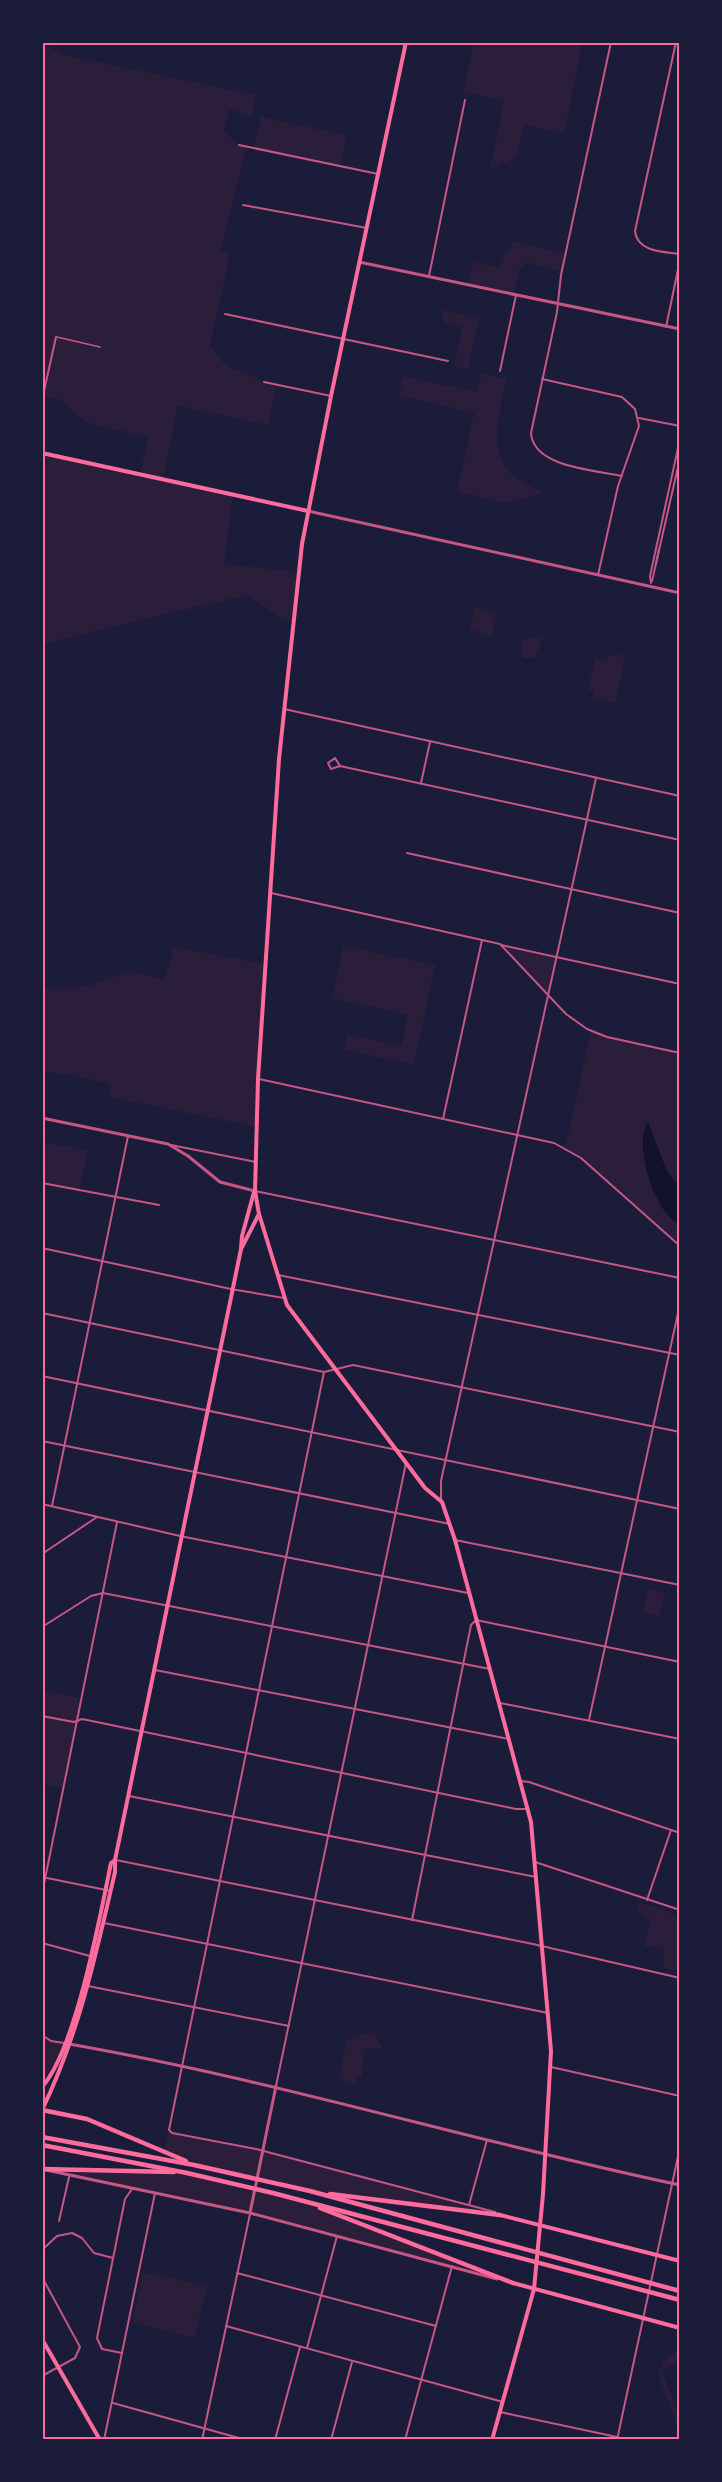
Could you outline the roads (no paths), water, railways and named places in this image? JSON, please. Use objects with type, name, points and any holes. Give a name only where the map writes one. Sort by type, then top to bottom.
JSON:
[{"type":"highway","points":[[42,2110],[87,2119],[194,2165]]},
{"type":"highway","points":[[42,2137],[194,2165],[310,2191],[680,2291]]},
{"type":"highway","points":[[42,2145],[187,2173],[301,2200],[680,2300]]},
{"type":"highway","points":[[42,2169],[187,2173]]},
{"type":"highway","points":[[310,2191],[500,2215]]},
{"type":"highway","points":[[301,2200],[513,2283]]},
{"type":"highway","points":[[466,2212],[469,2205]]},
{"type":"main road","points":[[406,42],[308,511],[284,709],[269,893],[258,1079],[255,1191],[259,1214],[284,1298],[426,1488],[442,1502],[455,1540],[527,1809],[535,1862],[548,2013],[550,2067],[540,2240],[534,2289],[492,2440]]},
{"type":"main road","points":[[42,453],[308,511]]},
{"type":"main road","points":[[42,2110],[70,2044],[88,1986],[111,1891],[117,1864],[115,1860],[165,1606],[242,1236],[255,1191]]},
{"type":"main road","points":[[241,1249],[259,1214]]},
{"type":"main road","points":[[42,2087],[52,2073],[78,2001],[111,1863],[115,1860]]},
{"type":"main road","points":[[500,2215],[680,2261]]},
{"type":"main road","points":[[513,2283],[680,2328]]},
{"type":"main road","points":[[42,2339],[102,2440]]},
{"type":"street","points":[[611,42],[531,430],[533,444],[538,453],[552,460],[622,476]]},
{"type":"street","points":[[676,42],[635,231],[638,242],[644,246],[680,254]]},
{"type":"street","points":[[429,276],[465,100]]},
{"type":"street","points":[[239,145],[378,174]]},
{"type":"street","points":[[243,205],[366,228]]},
{"type":"street","points":[[666,327],[680,260]]},
{"type":"street","points":[[359,262],[680,330]]},
{"type":"street","points":[[500,371],[516,295]]},
{"type":"street","points":[[225,314],[448,361]]},
{"type":"street","points":[[42,400],[56,337]]},
{"type":"street","points":[[542,379],[622,397],[632,405],[638,418],[638,429],[622,476],[598,575]]},
{"type":"street","points":[[264,382],[331,396]]},
{"type":"street","points":[[638,418],[680,426]]},
{"type":"street","points":[[651,585],[650,576],[680,439]]},
{"type":"street","points":[[651,585],[680,458]]},
{"type":"street","points":[[308,511],[680,593]]},
{"type":"street","points":[[284,709],[680,796]]},
{"type":"street","points":[[421,783],[430,741]]},
{"type":"street","points":[[340,766],[335,758],[328,763],[334,770],[340,766],[680,840]]},
{"type":"street","points":[[442,1502],[441,1481],[596,778]]},
{"type":"street","points":[[407,853],[680,913]]},
{"type":"street","points":[[269,893],[680,984]]},
{"type":"street","points":[[443,1119],[482,940]]},
{"type":"street","points":[[500,944],[574,1021],[596,1033],[680,1053]]},
{"type":"street","points":[[258,1079],[554,1143],[575,1154],[680,1246]]},
{"type":"street","points":[[42,1118],[256,1162]]},
{"type":"street","points":[[52,1506],[128,1136]]},
{"type":"street","points":[[168,1144],[188,1156],[220,1182],[680,1278]]},
{"type":"street","points":[[42,1183],[159,1205]]},
{"type":"street","points":[[42,1248],[231,1289],[284,1298]]},
{"type":"street","points":[[278,1275],[680,1355]]},
{"type":"street","points":[[589,1720],[680,1304]]},
{"type":"street","points":[[42,1313],[324,1372],[352,1365],[680,1432]]},
{"type":"street","points":[[324,1372],[182,2067],[171,2132],[263,2151],[500,2215]]},
{"type":"street","points":[[42,1376],[680,1509]]},
{"type":"street","points":[[42,1441],[450,1524]]},
{"type":"street","points":[[202,2440],[406,1462]]},
{"type":"street","points":[[42,1504],[180,1536],[469,1593]]},
{"type":"street","points":[[42,1554],[97,1517]]},
{"type":"street","points":[[42,1894],[117,1522]]},
{"type":"street","points":[[455,1540],[680,1585]]},
{"type":"street","points":[[42,1627],[91,1596],[103,1593],[490,1670]]},
{"type":"street","points":[[412,1920],[469,1629],[476,1620],[680,1662]]},
{"type":"street","points":[[153,1670],[508,1739]]},
{"type":"street","points":[[499,1703],[680,1739]]},
{"type":"street","points":[[42,1716],[74,1722],[82,1719],[438,1793],[527,1809]]},
{"type":"street","points":[[520,1781],[529,1782],[680,1833]]},
{"type":"street","points":[[128,1796],[536,1877]]},
{"type":"street","points":[[647,1900],[671,1830]]},
{"type":"street","points":[[115,1860],[412,1920],[680,1978]]},
{"type":"street","points":[[535,1862],[680,1910]]},
{"type":"street","points":[[44,1877],[111,1891]]},
{"type":"street","points":[[103,1923],[548,2013]]},
{"type":"street","points":[[42,1943],[90,1956]]},
{"type":"street","points":[[88,1986],[289,2026]]},
{"type":"street","points":[[42,2035],[51,2041],[276,2086],[545,2156],[680,2185]]},
{"type":"street","points":[[550,2067],[680,2096]]},
{"type":"street","points":[[469,2205],[486,2140]]},
{"type":"street","points":[[500,2412],[617,2439],[680,2147]]},
{"type":"street","points":[[42,2169],[69,2177],[250,2213],[513,2283]]},
{"type":"street","points":[[60,2221],[69,2177]]},
{"type":"street","points":[[122,2353],[102,2349],[97,2338],[125,2199],[132,2189]]},
{"type":"street","points":[[102,2440],[112,2403],[155,2193]]},
{"type":"street","points":[[42,2250],[57,2236],[72,2233],[82,2238],[94,2253],[113,2258]]},
{"type":"street","points":[[307,2348],[337,2236]]},
{"type":"street","points":[[405,2440],[452,2266]]},
{"type":"street","points":[[237,2273],[436,2325]]},
{"type":"street","points":[[42,2277],[80,2343],[80,2352],[75,2358],[42,2376]]},
{"type":"street","points":[[226,2326],[503,2402]]},
{"type":"street","points":[[275,2440],[300,2346]]},
{"type":"street","points":[[331,2440],[352,2361]]},
{"type":"street","points":[[112,2403],[246,2440]]},
{"type":"lane","points":[[56,337],[100,347]]}]
